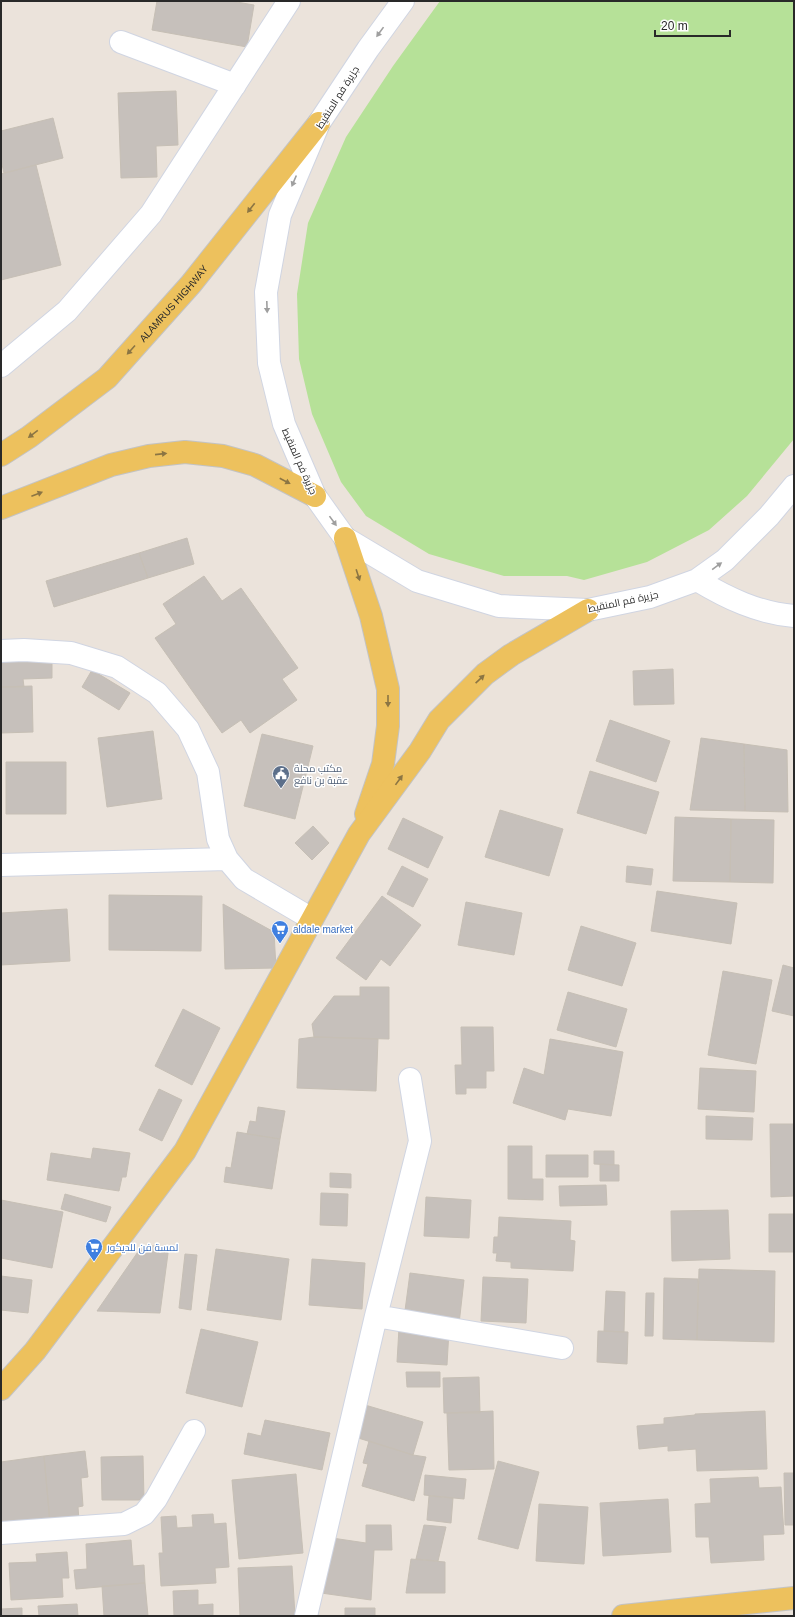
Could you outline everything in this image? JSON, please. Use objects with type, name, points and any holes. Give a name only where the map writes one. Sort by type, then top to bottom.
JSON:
[{"type":"main road","name":"ALAMRUS HIGHWAY","points":[[1,455],[29,437],[107,378],[190,284],[319,123]]},
{"type":"main road","points":[[1,508],[111,465],[149,456],[185,452],[223,456],[255,465],[315,496]]},
{"type":"main road","points":[[346,538],[371,616],[388,689],[388,726],[383,764],[359,834]]},
{"type":"main road","points":[[1,1388],[35,1351],[185,1151],[359,834],[420,751],[439,720],[485,674],[511,655],[588,610]]},
{"type":"main road","points":[[623,1616],[794,1598]]},
{"type":"street","points":[[1,366],[68,311],[151,214],[289,1]]},
{"type":"street","name":"جزيرة فم المنقيط","points":[[403,1],[368,49],[319,123],[280,215],[266,292],[269,362],[284,424],[315,496],[346,538],[417,581],[499,606],[588,610],[650,597],[697,580],[725,560],[769,516],[794,486]]},
{"type":"street","points":[[121,42],[236,85]]},
{"type":"street","points":[[697,580],[738,602],[762,610],[794,616]]},
{"type":"street","points":[[1,651],[24,650],[71,652],[117,667],[157,693],[188,729],[208,772],[218,839],[227,859],[244,879],[312,920]]},
{"type":"street","points":[[1,865],[227,859]]},
{"type":"street","points":[[306,1616],[376,1316],[420,1140],[410,1079]]},
{"type":"street","points":[[376,1316],[562,1348]]},
{"type":"street","points":[[1,1533],[124,1524],[144,1514],[156,1499],[194,1431]]},
{"type":"green space","points":[[440,1],[794,1],[794,439],[747,496],[709,530],[647,562],[584,580],[567,576],[504,576],[429,554],[366,516],[341,482],[312,414],[299,359],[297,294],[308,223],[346,137],[393,66]]},
{"type":"building","points":[[157,1],[231,1],[254,5],[247,47],[152,30]]},
{"type":"building","points":[[176,91],[178,145],[156,146],[157,177],[121,178],[118,93]]},
{"type":"building","points":[[53,118],[63,158],[4,173],[1,160],[1,131]]},
{"type":"building","points":[[36,165],[61,265],[1,280],[1,174]]},
{"type":"building","points":[[187,538],[194,564],[148,578],[139,553]]},
{"type":"building","points":[[139,553],[148,578],[54,607],[46,581]]},
{"type":"building","points":[[204,576],[222,601],[241,588],[298,668],[282,679],[297,700],[250,733],[241,720],[222,733],[155,638],[176,624],[163,604]]},
{"type":"building","points":[[1,660],[52,660],[52,678],[23,679],[24,687],[1,687]]},
{"type":"building","points":[[673,669],[674,704],[634,705],[633,671]]},
{"type":"building","points":[[92,670],[130,693],[119,710],[82,687]]},
{"type":"building","points":[[32,686],[33,732],[1,733],[1,687]]},
{"type":"building","points":[[610,720],[670,741],[656,782],[596,761]]},
{"type":"building","points":[[153,731],[162,799],[107,807],[98,738]]},
{"type":"building","points":[[262,734],[313,746],[295,819],[244,806]]},
{"type":"building","points":[[701,738],[744,744],[745,811],[690,810]]},
{"type":"building","points":[[744,744],[787,750],[788,812],[745,811]]},
{"type":"building","points":[[6,762],[66,762],[66,814],[6,814]]},
{"type":"building","points":[[590,771],[659,792],[646,834],[577,813]]},
{"type":"building","points":[[500,810],[563,829],[549,876],[485,857]]},
{"type":"building","points":[[675,817],[731,819],[730,882],[673,881]]},
{"type":"building","points":[[403,818],[443,837],[428,868],[388,849]]},
{"type":"building","points":[[731,819],[774,820],[773,883],[730,882]]},
{"type":"building","points":[[313,826],[329,843],[312,860],[295,843]]},
{"type":"building","points":[[402,866],[428,879],[413,907],[387,894]]},
{"type":"building","points":[[627,866],[653,869],[651,885],[626,882]]},
{"type":"building","points":[[657,891],[737,903],[731,944],[651,931]]},
{"type":"building","points":[[109,895],[202,896],[201,951],[109,950]]},
{"type":"building","points":[[382,896],[421,925],[390,966],[381,959],[366,980],[336,958]]},
{"type":"building","points":[[466,902],[522,913],[514,955],[458,945]]},
{"type":"building","points":[[223,904],[274,932],[276,968],[225,969]]},
{"type":"building","points":[[67,909],[70,961],[1,965],[1,913]]},
{"type":"building","points":[[581,926],[636,943],[622,986],[568,970]]},
{"type":"building","points":[[783,965],[794,968],[794,1016],[772,1011]]},
{"type":"building","points":[[723,971],[772,980],[756,1064],[708,1055]]},
{"type":"building","points":[[360,987],[389,987],[389,1039],[314,1037],[312,1024],[334,996],[360,996]]},
{"type":"building","points":[[568,992],[627,1009],[616,1047],[557,1030]]},
{"type":"building","points":[[183,1009],[220,1028],[192,1085],[155,1066]]},
{"type":"building","points":[[461,1027],[493,1027],[494,1071],[486,1071],[486,1088],[466,1088],[466,1094],[456,1094],[455,1065],[462,1065]]},
{"type":"building","points":[[314,1037],[378,1039],[376,1091],[297,1088],[299,1039]]},
{"type":"building","points":[[550,1039],[623,1052],[611,1116],[568,1109],[565,1120],[513,1103],[524,1068],[544,1075]]},
{"type":"building","points":[[700,1068],[756,1071],[754,1112],[698,1109]]},
{"type":"building","points":[[159,1089],[182,1100],[162,1141],[139,1130]]},
{"type":"building","points":[[258,1107],[285,1111],[280,1139],[247,1134],[250,1121],[256,1122]]},
{"type":"building","points":[[706,1116],[753,1118],[752,1140],[706,1139]]},
{"type":"building","points":[[770,1124],[794,1124],[794,1196],[771,1197]]},
{"type":"building","points":[[237,1132],[280,1139],[272,1189],[224,1182],[226,1167],[231,1168]]},
{"type":"building","points":[[508,1146],[532,1146],[532,1179],[543,1179],[543,1200],[508,1199]]},
{"type":"building","points":[[93,1148],[130,1153],[126,1177],[122,1177],[119,1191],[47,1180],[51,1153],[91,1159]]},
{"type":"building","points":[[594,1151],[614,1151],[614,1165],[594,1164]]},
{"type":"building","points":[[546,1155],[588,1155],[588,1177],[546,1177]]},
{"type":"building","points":[[600,1164],[619,1165],[619,1181],[600,1181]]},
{"type":"building","points":[[330,1173],[351,1174],[351,1188],[330,1187]]},
{"type":"building","points":[[606,1185],[607,1205],[560,1206],[559,1186]]},
{"type":"building","points":[[321,1193],[348,1194],[347,1226],[320,1225]]},
{"type":"building","points":[[65,1194],[111,1207],[106,1222],[61,1209]]},
{"type":"building","points":[[426,1197],[471,1200],[469,1238],[424,1236]]},
{"type":"building","points":[[1,1200],[63,1212],[52,1268],[1,1258]]},
{"type":"building","points":[[728,1210],[730,1259],[672,1261],[671,1211]]},
{"type":"building","points":[[769,1214],[794,1214],[794,1252],[769,1252]]},
{"type":"building","points":[[499,1217],[571,1221],[570,1240],[575,1241],[573,1271],[511,1268],[511,1262],[496,1261],[497,1253],[493,1253],[494,1237],[498,1237]]},
{"type":"building","points":[[142,1246],[169,1246],[160,1313],[97,1311]]},
{"type":"building","points":[[216,1249],[289,1259],[281,1320],[207,1310]]},
{"type":"building","points":[[185,1254],[197,1255],[191,1310],[179,1308]]},
{"type":"building","points":[[312,1259],[365,1263],[362,1309],[309,1305]]},
{"type":"building","points":[[699,1269],[775,1271],[774,1342],[697,1340]]},
{"type":"building","points":[[410,1273],[464,1280],[459,1324],[404,1318]]},
{"type":"building","points":[[1,1276],[32,1280],[28,1313],[1,1310]]},
{"type":"building","points":[[483,1277],[528,1279],[526,1323],[481,1321]]},
{"type":"building","points":[[664,1278],[698,1279],[697,1340],[663,1339]]},
{"type":"building","points":[[606,1291],[625,1292],[624,1332],[604,1331]]},
{"type":"building","points":[[646,1293],[654,1293],[653,1336],[645,1336]]},
{"type":"building","points":[[399,1328],[449,1330],[447,1365],[397,1362]]},
{"type":"building","points":[[201,1329],[258,1342],[242,1407],[186,1393]]},
{"type":"building","points":[[598,1331],[628,1332],[627,1364],[597,1362]]},
{"type":"building","points":[[406,1372],[440,1372],[440,1387],[407,1387]]},
{"type":"building","points":[[479,1377],[480,1413],[444,1413],[443,1378]]},
{"type":"building","points":[[365,1405],[423,1422],[413,1455],[355,1437]]},
{"type":"building","points":[[493,1411],[494,1469],[449,1470],[447,1413]]},
{"type":"building","points":[[765,1411],[767,1469],[697,1471],[696,1449],[668,1451],[668,1446],[639,1449],[637,1426],[664,1424],[664,1418],[695,1414]]},
{"type":"building","points":[[265,1420],[330,1433],[322,1470],[244,1454],[248,1433],[261,1436]]},
{"type":"building","points":[[369,1441],[413,1455],[426,1457],[414,1501],[362,1486],[368,1464],[363,1463]]},
{"type":"building","points":[[85,1451],[88,1477],[81,1478],[83,1506],[78,1507],[79,1520],[50,1523],[44,1456]]},
{"type":"building","points":[[44,1456],[50,1523],[1,1527],[1,1462]]},
{"type":"building","points":[[143,1456],[144,1500],[102,1500],[101,1457]]},
{"type":"building","points":[[498,1461],[539,1472],[518,1549],[478,1539]]},
{"type":"building","points":[[784,1473],[794,1473],[794,1525],[785,1525]]},
{"type":"building","points":[[296,1474],[303,1553],[239,1559],[232,1480]]},
{"type":"building","points":[[425,1475],[466,1479],[464,1499],[424,1495]]},
{"type":"building","points":[[758,1477],[759,1488],[781,1487],[784,1534],[763,1535],[764,1560],[711,1563],[709,1537],[696,1537],[695,1504],[711,1503],[710,1479]]},
{"type":"building","points":[[429,1496],[453,1498],[451,1523],[427,1520]]},
{"type":"building","points":[[668,1499],[671,1552],[603,1556],[600,1503]]},
{"type":"building","points":[[539,1504],[588,1507],[584,1564],[536,1561]]},
{"type":"building","points":[[213,1514],[214,1524],[226,1523],[229,1567],[215,1568],[216,1583],[161,1586],[159,1553],[163,1553],[161,1517],[176,1516],[177,1528],[193,1527],[192,1515]]},
{"type":"building","points":[[366,1525],[391,1525],[392,1550],[374,1550],[371,1600],[321,1593],[332,1538],[366,1543]]},
{"type":"building","points":[[424,1525],[446,1527],[438,1561],[416,1559]]},
{"type":"building","points":[[131,1540],[133,1566],[144,1565],[145,1583],[76,1589],[74,1570],[87,1569],[86,1544]]},
{"type":"building","points":[[67,1552],[69,1578],[62,1578],[63,1597],[11,1600],[9,1563],[37,1562],[36,1554]]},
{"type":"building","points":[[411,1559],[445,1562],[445,1593],[406,1593]]},
{"type":"building","points":[[292,1566],[295,1616],[240,1616],[238,1568]]},
{"type":"building","points":[[145,1583],[148,1616],[104,1616],[102,1586]]},
{"type":"building","points":[[198,1590],[198,1605],[213,1604],[213,1615],[174,1616],[173,1591]]},
{"type":"building","points":[[77,1604],[78,1616],[39,1616],[38,1606]]},
{"type":"building","points":[[22,1608],[22,1616],[1,1616],[1,1609]]},
{"type":"building","points":[[345,1608],[375,1608],[375,1616],[345,1616]]},
{"type":"place","name":"مكتب محلة عقبة بن نافع","points":[[281,789]]},
{"type":"place","name":"aldale market","points":[[280,944]]},
{"type":"place","name":"لمسة فن للديكور","points":[[94,1262]]}]
